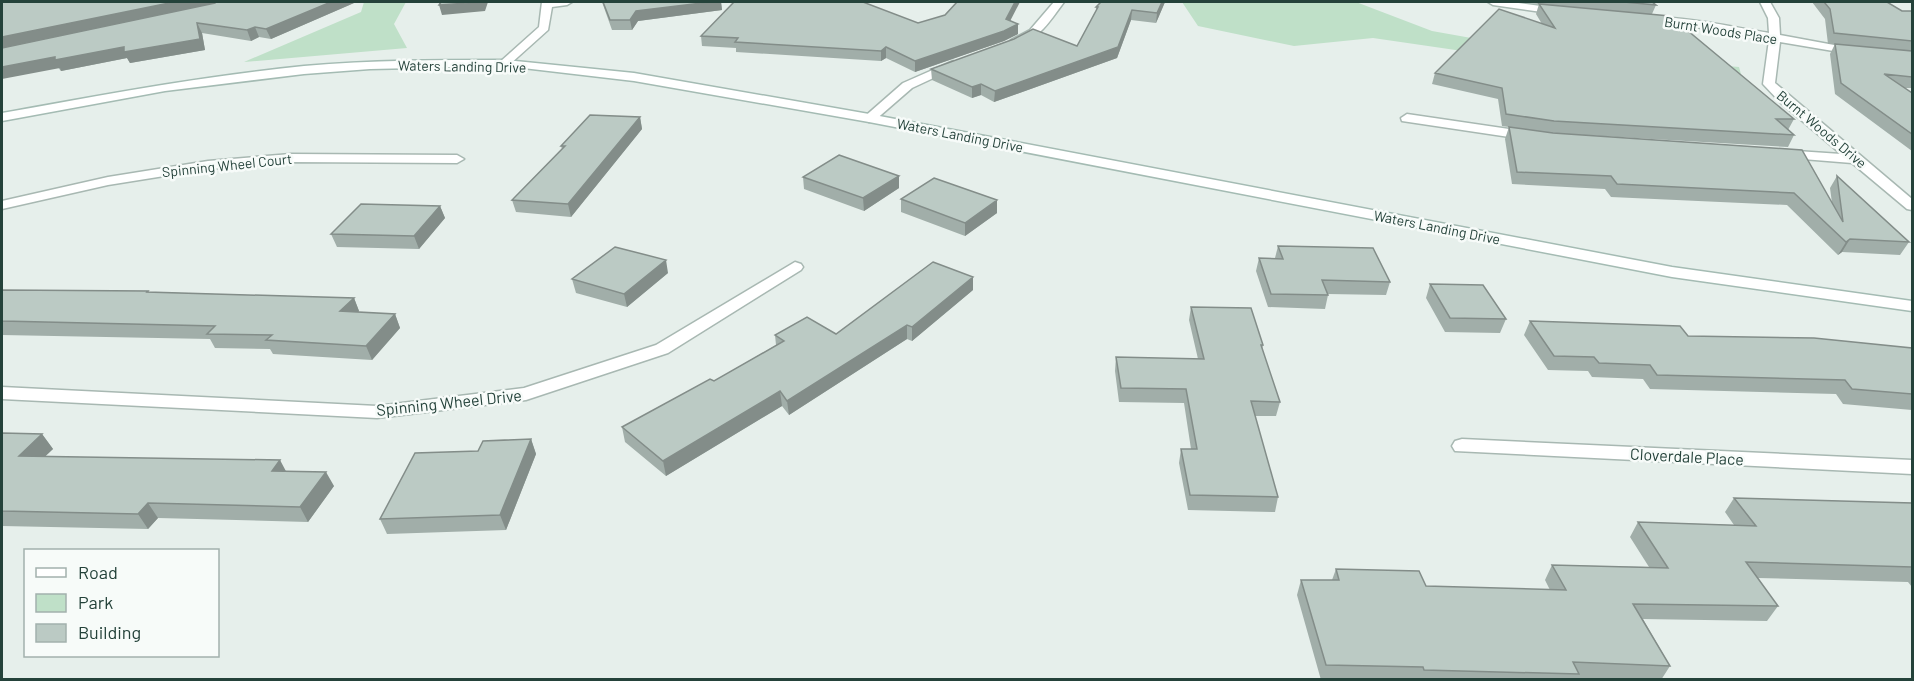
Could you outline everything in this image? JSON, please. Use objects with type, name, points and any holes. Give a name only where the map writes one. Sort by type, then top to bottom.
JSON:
[{"type":"street","points":[[505,63],[544,28],[548,3],[567,2]]},
{"type":"street","points":[[999,49],[1034,32],[1059,2]]},
{"type":"street","points":[[1493,2],[1574,13]]},
{"type":"street","name":"Burnt Woods Drive","points":[[1765,2],[1770,7],[1775,38],[1769,84],[1912,206]]},
{"type":"street","name":"Burnt Woods Place","points":[[1643,19],[1690,23],[1870,54]]},
{"type":"street","points":[[869,118],[899,89],[917,78],[968,60]]},
{"type":"street","name":"Waters Landing Drive","points":[[2,117],[165,87],[304,70],[370,65],[505,63],[634,77],[869,118],[1672,272],[1912,306]]},
{"type":"street","points":[[1407,118],[1549,139]]},
{"type":"street","points":[[1763,153],[1858,159]]},
{"type":"street","name":"Spinning Wheel Court","points":[[2,205],[108,181],[208,165],[291,158],[457,159]]},
{"type":"street","name":"Spinning Wheel Drive","points":[[2,393],[377,412],[526,394],[662,349],[795,267]]},
{"type":"street","name":"Cloverdale Place","points":[[1462,446],[1912,467]]},
{"type":"green space","points":[[364,2],[406,2],[394,24],[407,48],[244,62],[361,12]]},
{"type":"green space","points":[[1182,2],[1356,2],[1432,31],[1527,48],[1739,67],[1746,92],[1373,38],[1294,46],[1198,26]]},
{"type":"building","points":[[2,2],[174,2],[2,37]]},
{"type":"building","points":[[216,2],[331,2],[266,29],[255,27],[247,30],[197,23],[200,39],[124,52],[124,47],[2,67],[2,48]]},
{"type":"building","points":[[441,2],[482,2],[439,5]]},
{"type":"building","points":[[603,2],[710,2],[636,11],[630,20],[610,20]]},
{"type":"building","points":[[734,2],[863,2],[918,23],[945,15],[957,2],[1015,2],[1006,19],[1018,24],[1004,31],[915,61],[886,47],[881,51],[735,42],[738,38],[701,36]]},
{"type":"building","points":[[1101,2],[1162,2],[1157,13],[1132,10],[1118,47],[995,91],[981,84],[972,87],[931,69],[1014,39],[1033,29],[1077,46],[1098,7],[1096,7]]},
{"type":"building","points":[[1624,2],[1652,2],[1656,5]]},
{"type":"building","points":[[1824,2],[1887,2],[1902,11],[1912,11],[1912,41],[1834,33],[1830,9]]},
{"type":"building","points":[[1539,4],[1670,16],[1794,119],[1776,119],[1794,135],[1554,121],[1506,114],[1502,88],[1435,73],[1499,9],[1555,28]]},
{"type":"building","points":[[1835,44],[1912,51],[1912,77],[1884,74],[1912,93],[1912,134],[1841,83]]},
{"type":"building","points":[[590,115],[640,117],[568,204],[512,200],[565,146],[561,146]]},
{"type":"building","points":[[1509,127],[1553,133],[1802,150],[1843,222],[1837,176],[1909,242],[1850,239],[1846,242],[1794,193],[1617,184],[1611,176],[1517,172]]},
{"type":"building","points":[[839,155],[899,176],[863,198],[803,177]]},
{"type":"building","points":[[934,178],[997,200],[965,223],[901,199]]},
{"type":"building","points":[[361,204],[440,206],[414,236],[331,234]]},
{"type":"building","points":[[1278,246],[1373,248],[1390,282],[1322,280],[1328,295],[1271,294],[1259,258],[1283,259]]},
{"type":"building","points":[[615,247],[666,260],[624,294],[572,279]]},
{"type":"building","points":[[933,262],[973,277],[912,327],[907,325],[787,401],[780,391],[663,461],[622,427],[710,379],[714,381],[784,341],[775,335],[807,317],[836,334]]},
{"type":"building","points":[[1430,284],[1483,285],[1506,319],[1450,318]]},
{"type":"building","points":[[2,290],[148,291],[354,298],[340,311],[395,314],[366,346],[266,340],[272,335],[207,334],[215,326],[2,321]]},
{"type":"building","points":[[1191,307],[1251,308],[1280,402],[1251,401],[1278,497],[1190,495],[1181,449],[1197,449],[1186,389],[1121,388],[1116,357],[1204,359]]},
{"type":"building","points":[[1530,321],[1680,326],[1688,336],[1814,338],[1912,348],[1912,394],[1852,389],[1845,380],[1657,375],[1650,365],[1599,363],[1594,357],[1554,356]]},
{"type":"building","points":[[2,433],[42,434],[19,456],[280,460],[272,471],[326,472],[300,507],[148,503],[138,514],[2,511]]},
{"type":"building","points":[[531,439],[500,515],[380,519],[415,453],[478,451],[483,441]]},
{"type":"building","points":[[1734,498],[1912,503],[1912,567],[1746,562],[1778,606],[1633,604],[1670,666],[1573,662],[1579,674],[1326,665],[1301,580],[1339,580],[1336,569],[1419,571],[1426,586],[1566,590],[1552,565],[1668,568],[1638,522],[1756,526]]}]
